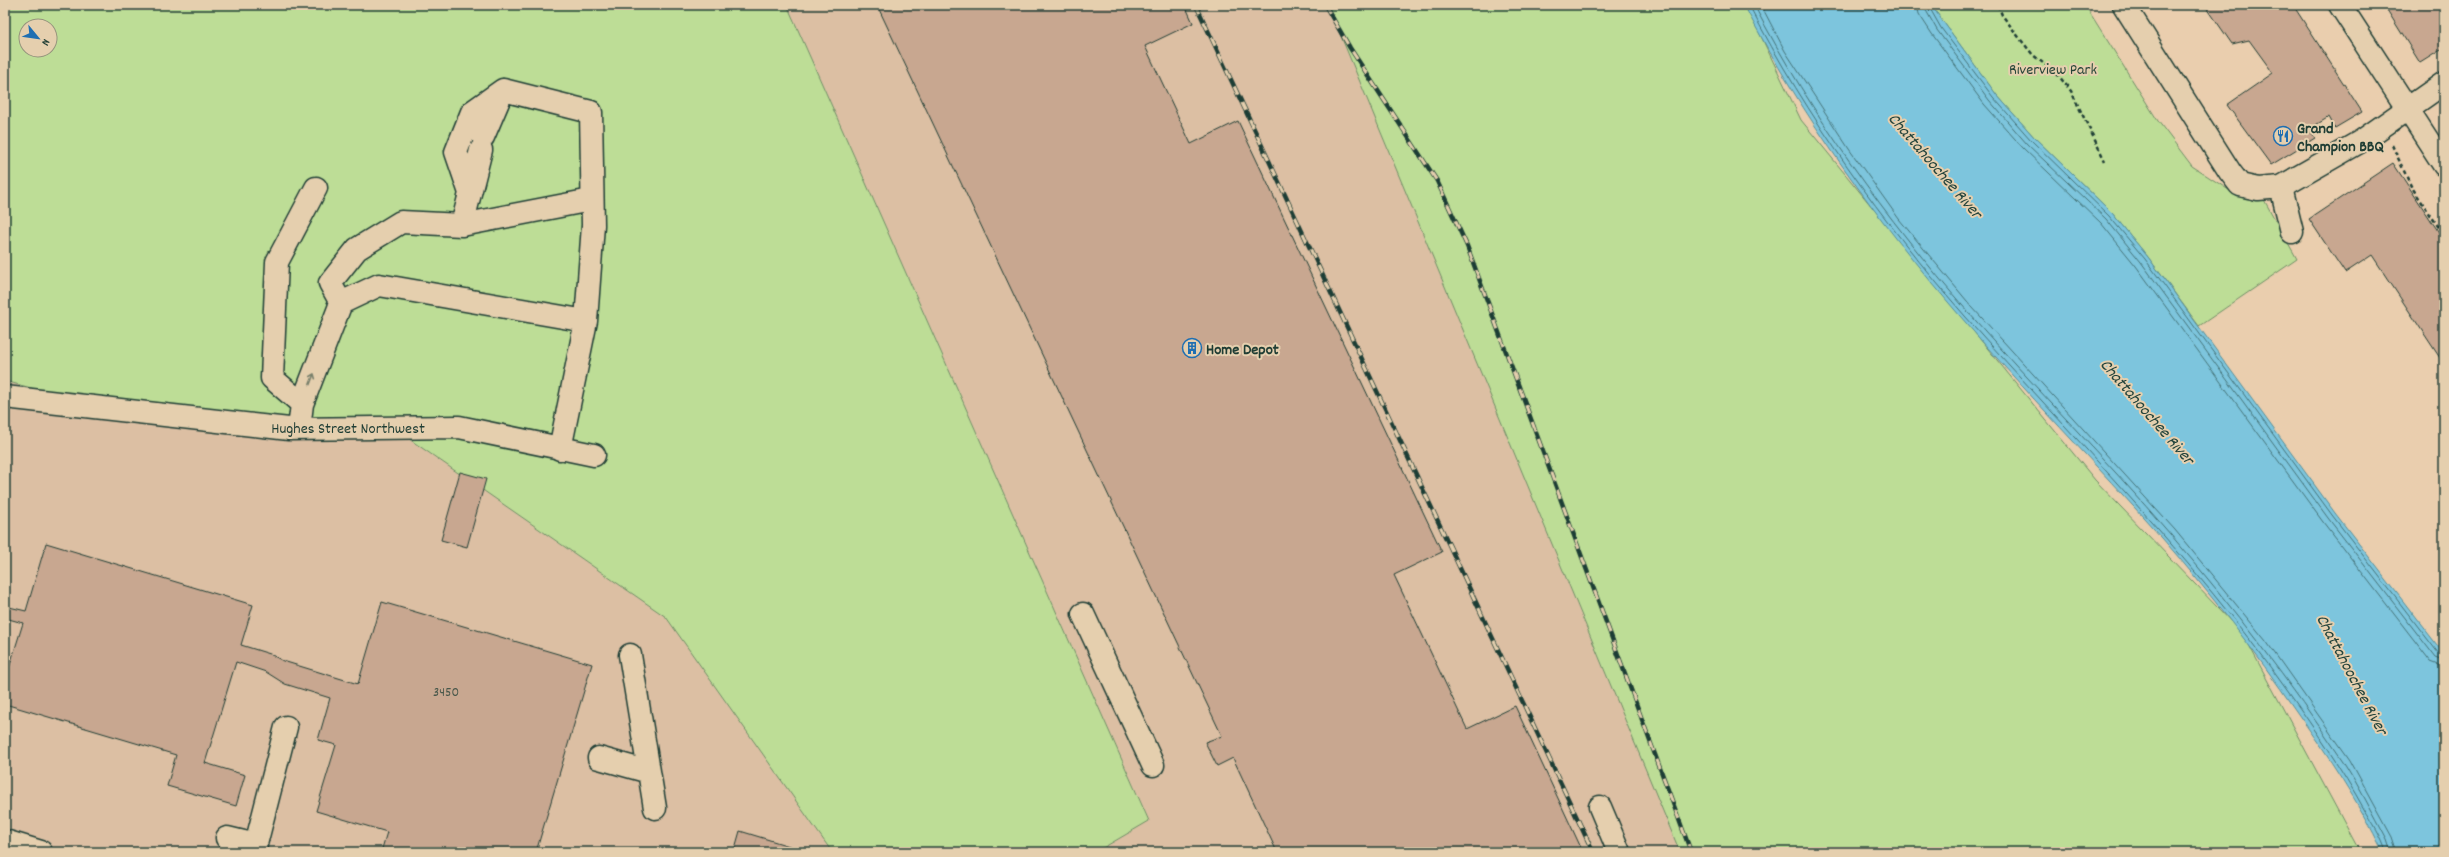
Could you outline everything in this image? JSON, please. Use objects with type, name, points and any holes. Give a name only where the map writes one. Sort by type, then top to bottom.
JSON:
[{"type":"street","points":[[2124,5],[2230,172],[2240,185],[2258,189],[2281,187],[2380,128],[2406,108],[2444,83]]},
{"type":"street","points":[[2340,5],[2444,165]]},
{"type":"street","points":[[462,225],[482,144],[502,90]]},
{"type":"street","points":[[470,193],[456,152],[472,112],[502,90]]},
{"type":"street","points":[[502,90],[591,112],[591,200],[593,225],[586,321],[560,449]]},
{"type":"street","points":[[2281,187],[2292,232]]},
{"type":"street","points":[[302,404],[272,378],[278,262],[316,188]]},
{"type":"street","points":[[341,303],[330,283],[357,249],[401,222],[462,225],[591,200]]},
{"type":"street","points":[[298,429],[302,404],[341,303],[379,285],[586,321]]},
{"type":"street","name":"Hughes Street Northwest","points":[[5,397],[298,429],[459,427],[594,455]]},
{"type":"street","points":[[1083,614],[1153,765]]},
{"type":"street","points":[[630,655],[655,808]]},
{"type":"street","points":[[227,838],[255,849],[286,727]]},
{"type":"street","points":[[599,758],[649,772]]},
{"type":"street","points":[[1600,807],[1619,852]]},
{"type":"street","points":[[5,841],[41,852]]},
{"type":"path","points":[[1998,5],[2021,40],[2033,54],[2058,75],[2071,91],[2105,161]]},
{"type":"path","points":[[2380,128],[2394,148],[2411,186],[2444,235]]},
{"type":"shaded area","points":[[787,5],[1328,5],[1680,852],[1096,852],[1149,820]]},
{"type":"shaded area","points":[[5,381],[72,399],[399,432],[666,617],[832,852],[5,852]]},
{"type":"green space","points":[[5,5],[787,5],[1149,821],[1096,852],[832,852],[666,617],[399,432],[72,399],[5,381]]},
{"type":"green space","points":[[1328,5],[1746,5],[1801,120],[2095,480],[2243,634],[2360,852],[1680,852]]},
{"type":"green space","name":"Riverview Park","points":[[1931,5],[2085,5],[2158,121],[2192,166],[2235,194],[2258,189],[2297,259],[2199,326],[2148,257],[2112,213],[2034,137],[1996,94]]},
{"type":"water","name":"Chattahoochee River","points":[[1744,5],[1931,5],[1996,94],[2034,137],[2112,213],[2148,257],[2335,513],[2444,654],[2444,852],[2383,852],[2353,797],[2320,745],[2265,666],[2215,601],[2162,538],[1960,316],[1929,280],[1871,205],[1816,128],[1767,47]]},
{"type":"building","name":"Home Depot","points":[[877,5],[1185,5],[1193,23],[1145,46],[1191,144],[1238,121],[1442,552],[1394,575],[1467,729],[1515,706],[1583,852],[1277,852],[1233,758],[1217,766],[1205,742],[1222,736]]},
{"type":"building","points":[[2205,5],[2293,5],[2362,112],[2335,128],[2329,117],[2309,129],[2315,138],[2271,165],[2227,105],[2273,73],[2249,40],[2232,44]]},
{"type":"building","points":[[2384,5],[2444,5],[2444,48],[2420,63]]},
{"type":"building","points":[[2393,163],[2444,240],[2444,364],[2372,255],[2345,273],[2309,219]]},
{"type":"building","points":[[460,472],[486,479],[467,547],[441,540]]},
{"type":"building","points":[[46,543],[253,605],[241,645],[270,654],[283,661],[358,684],[382,602],[592,664],[536,852],[381,852],[387,832],[316,811],[336,745],[318,740],[330,698],[285,684],[266,672],[236,662],[205,763],[245,775],[236,806],[167,786],[176,755],[5,704],[5,681],[23,623],[5,618],[5,606],[26,611]]},
{"type":"building","points":[[740,831],[809,852],[734,852]]},
{"type":"railway","points":[[1196,5],[1593,852]]},
{"type":"railway","points":[[1325,5],[1350,48],[1437,181],[1467,246],[1691,852]]},
{"type":"place","name":"Grand Champion BBQ","points":[[2283,136]]},
{"type":"place","name":"Home Depot","points":[[1192,348]]}]
